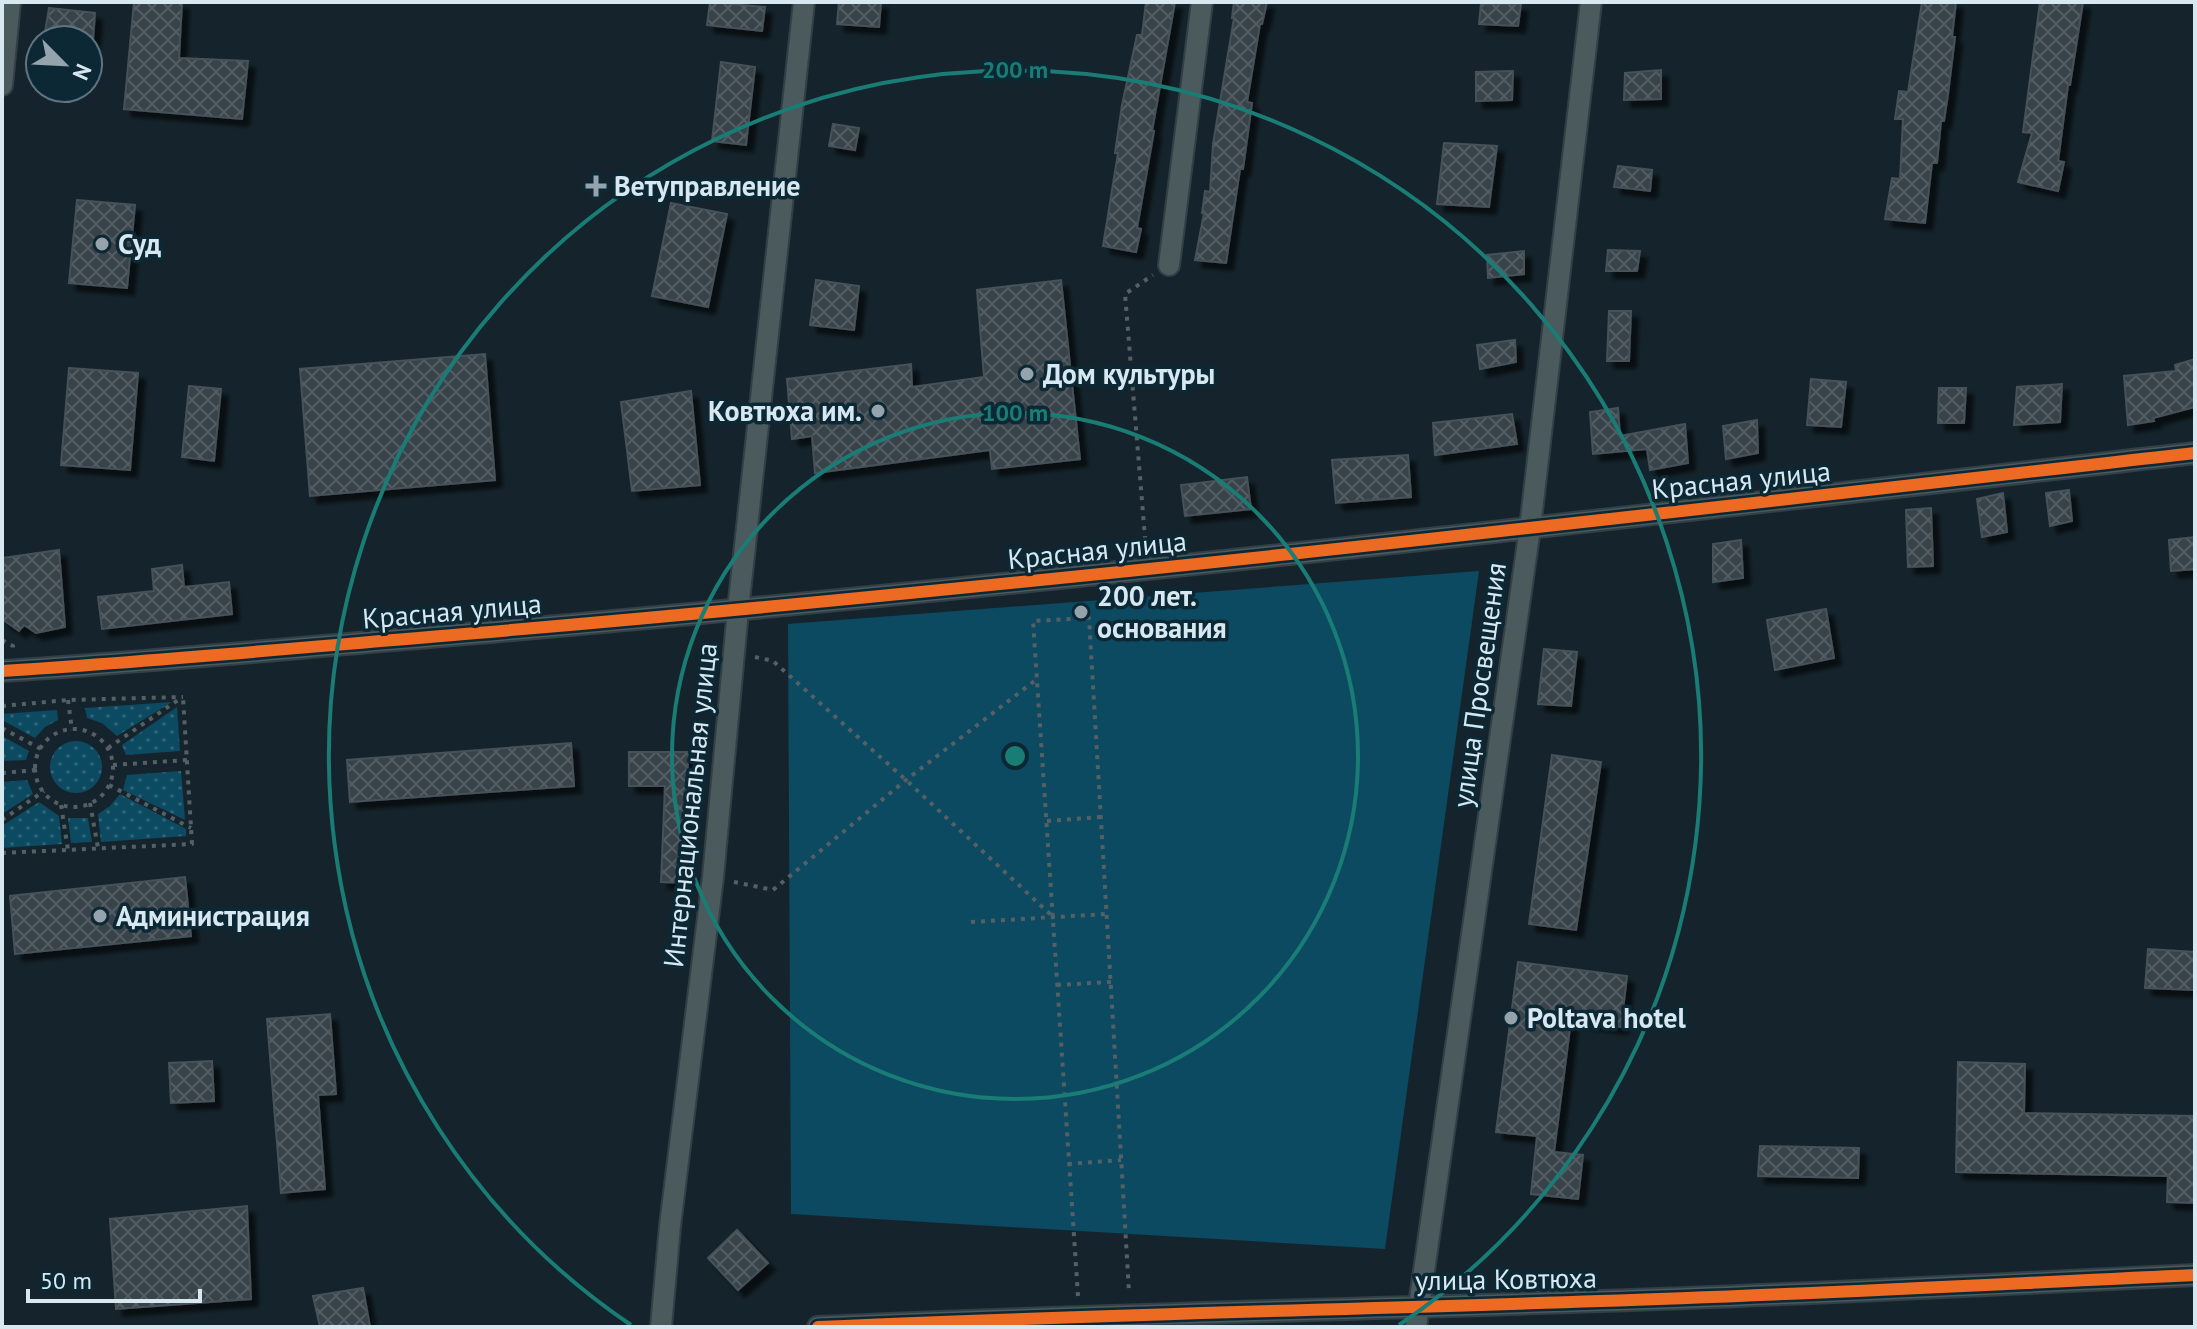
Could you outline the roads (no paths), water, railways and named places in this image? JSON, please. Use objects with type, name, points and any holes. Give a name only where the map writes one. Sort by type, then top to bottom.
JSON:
[{"type":"street","points":[[2,85],[10,2]]},
{"type":"street","name":"Интернациональная улица","points":[[661,1327],[670,1226],[713,877],[738,610],[804,2]]},
{"type":"street","points":[[1169,265],[1202,2]]},
{"type":"street","name":"улица Просвещения","points":[[1416,1327],[1530,528],[1591,2]]},
{"type":"street","name":"Красная улица","points":[[2,671],[201,658],[1148,570],[2195,453]]},
{"type":"street","name":"улица Ковтюха","points":[[818,1327],[978,1319],[1079,1319],[1417,1305],[1605,1301],[2195,1275]]},
{"type":"place","name":"Ветуправление","points":[[596,186]]},
{"type":"place","name":"Суд","points":[[102,244]]},
{"type":"place","name":"Дом культуры","points":[[1027,374]]},
{"type":"place","name":"Ковтюха им.","points":[[878,411]]},
{"type":"place","name":"200 лет. основания","points":[[1081,612]]},
{"type":"place","name":"Администрация","points":[[100,916]]},
{"type":"place","name":"Poltava hotel","points":[[1511,1018]]}]
